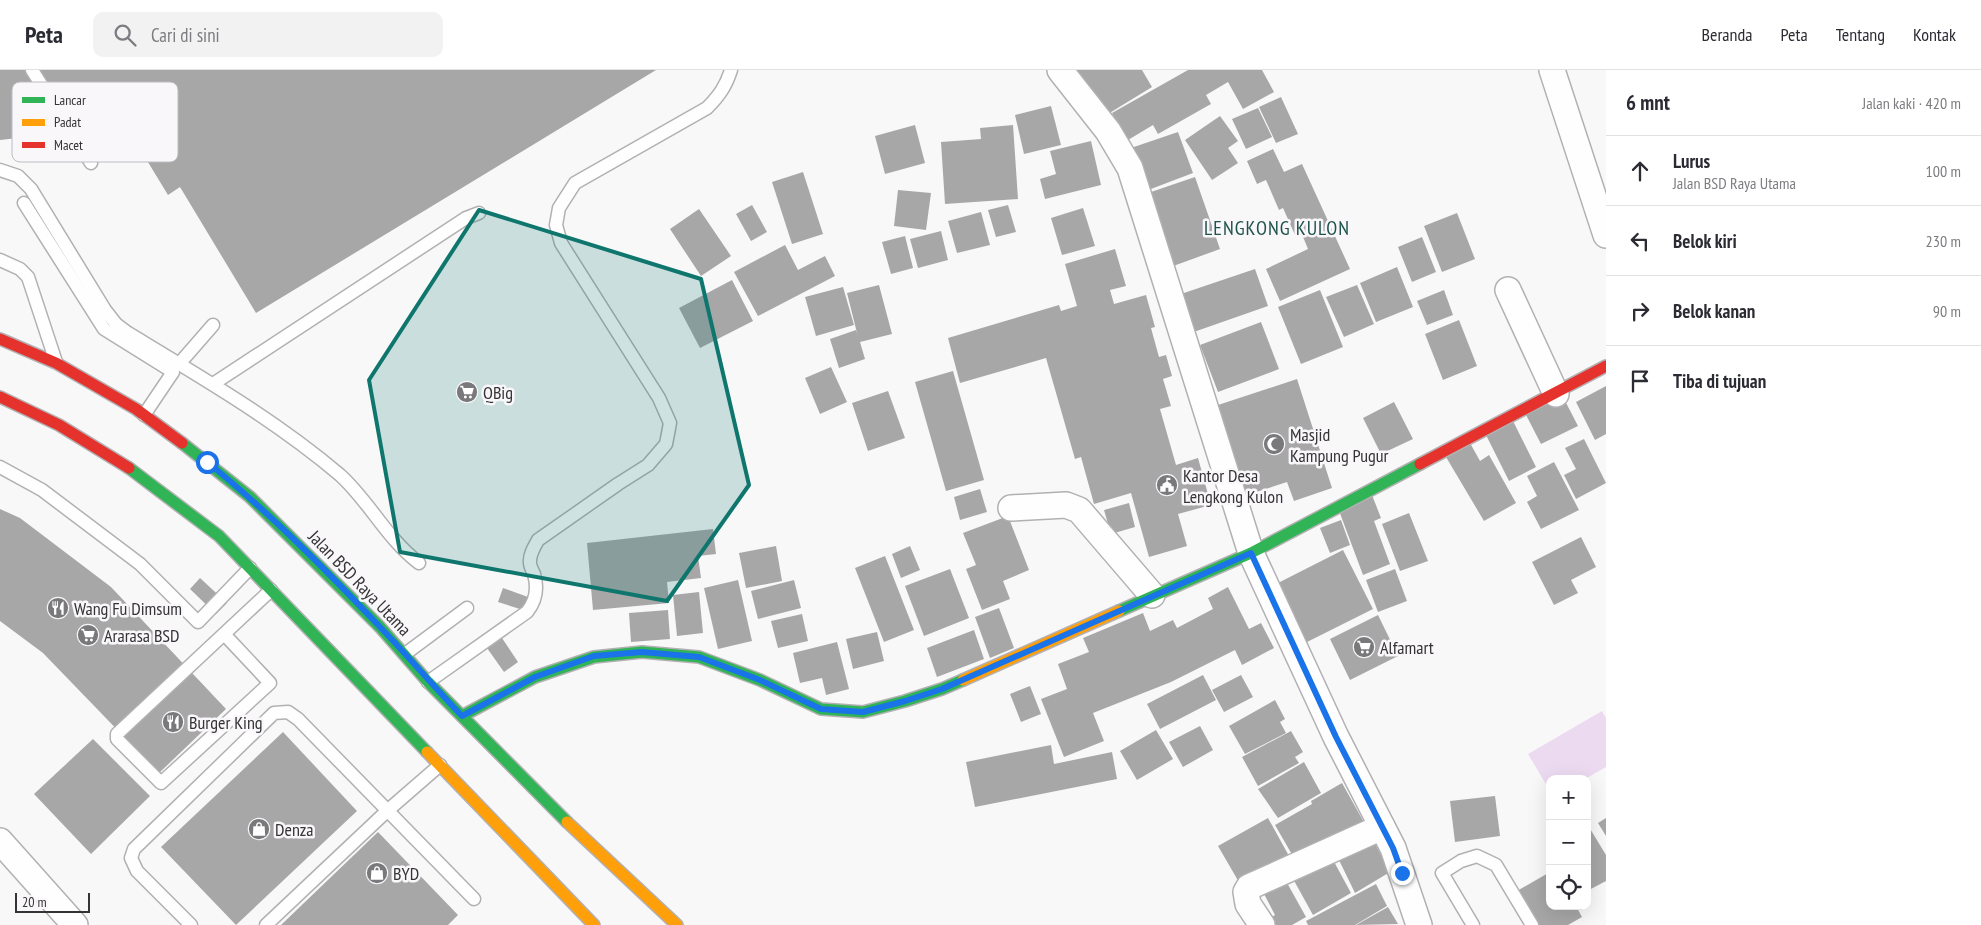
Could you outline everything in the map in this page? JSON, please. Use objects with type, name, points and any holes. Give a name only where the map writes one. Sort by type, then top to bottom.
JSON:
[{"type":"main road","name":"Jalan BSD Raya Utama","points":[[0,339],[56,363],[144,415],[250,497],[380,627],[428,682],[558,813],[677,925]]},
{"type":"main road","points":[[462,716],[535,677],[594,656],[642,652],[699,657],[760,680],[821,709],[863,712],[905,701],[942,689],[1251,553],[1606,366]]},
{"type":"main road","points":[[0,397],[30,410],[109,453],[185,508],[218,536],[594,925]]},
{"type":"street","points":[[1060,70],[1108,131],[1130,168],[1251,553],[1336,737],[1393,848],[1419,925]]},
{"type":"street","points":[[1552,70],[1606,235]]},
{"type":"street","points":[[1508,290],[1556,394]]},
{"type":"street","points":[[1012,508],[1066,505],[1079,510],[1152,595]]},
{"type":"street","points":[[1262,925],[1248,904],[1246,892],[1249,887],[1382,827]]},
{"type":"street","points":[[0,841],[76,925]]},
{"type":"lane","points":[[32,70],[40,82]]},
{"type":"lane","points":[[428,682],[527,612],[534,603],[536,589],[534,575],[529,564],[538,540],[648,465],[666,444],[670,422],[659,398],[561,243],[556,225],[559,208],[576,183],[707,108],[726,84],[731,70]]},
{"type":"lane","points":[[0,170],[18,176],[31,189],[105,310],[116,324],[272,422],[341,476],[406,553],[419,563]]},
{"type":"lane","points":[[24,202],[104,329],[174,372],[144,415]]},
{"type":"lane","points":[[213,384],[466,218],[479,213]]},
{"type":"lane","points":[[0,260],[20,269],[28,277],[56,363]]},
{"type":"lane","points":[[179,364],[213,325]]},
{"type":"lane","points":[[0,467],[42,490],[140,564],[198,622],[250,568]]},
{"type":"lane","points":[[224,634],[270,683],[161,783],[117,739],[117,734],[271,590]]},
{"type":"lane","points":[[405,654],[467,608]]},
{"type":"lane","points":[[191,925],[136,871],[131,858],[134,849],[274,713],[288,712],[298,719],[474,899]]},
{"type":"lane","points":[[266,925],[387,811],[440,765]]},
{"type":"lane","points":[[1472,925],[1442,872],[1461,861],[1477,856],[1496,865],[1532,925]]},
{"type":"highlighted area","points":[[479,210],[701,279],[749,485],[667,601],[400,552],[369,380]]},
{"type":"shaded area","points":[[1602,711],[1606,718],[1606,767],[1591,776],[1546,775],[1546,784],[1528,754]]},
{"type":"building","points":[[0,70],[656,70],[256,313],[180,187],[168,195],[148,162],[178,162],[178,82],[12,82],[12,139],[0,140]]},
{"type":"building","points":[[1074,70],[1142,70],[1152,87],[1103,117]]},
{"type":"building","points":[[1188,70],[1262,70],[1274,92],[1243,109],[1228,82],[1206,95],[1211,104],[1158,134],[1153,125],[1128,140],[1112,113]]},
{"type":"building","points":[[1281,97],[1298,134],[1276,143],[1259,107]]},
{"type":"building","points":[[1051,106],[1061,145],[1024,154],[1015,115]]},
{"type":"building","points":[[1258,108],[1272,137],[1246,149],[1232,119]]},
{"type":"building","points":[[1220,116],[1238,141],[1228,148],[1238,163],[1212,180],[1185,140]]},
{"type":"building","points":[[915,125],[925,163],[885,174],[875,136]]},
{"type":"building","points":[[1013,125],[1018,199],[945,204],[941,142],[981,139],[980,128]]},
{"type":"building","points":[[1178,132],[1193,173],[1143,192],[1128,149]]},
{"type":"building","points":[[1091,141],[1101,185],[1045,199],[1040,179],[1056,174],[1050,151]]},
{"type":"building","points":[[1273,149],[1284,172],[1302,164],[1350,269],[1280,301],[1266,269],[1308,249],[1301,232],[1295,235],[1283,208],[1279,210],[1266,180],[1257,184],[1247,161]]},
{"type":"building","points":[[803,172],[823,234],[792,244],[772,182]]},
{"type":"building","points":[[1195,177],[1220,249],[1165,269],[1148,221],[1159,216],[1151,192]]},
{"type":"building","points":[[898,190],[931,193],[926,230],[894,226]]},
{"type":"building","points":[[752,205],[767,232],[751,241],[736,214]]},
{"type":"building","points":[[1008,205],[1016,232],[996,237],[988,210]]},
{"type":"building","points":[[1083,208],[1095,246],[1062,255],[1051,218]]},
{"type":"building","points":[[699,209],[731,256],[701,276],[670,229]]},
{"type":"building","points":[[981,212],[990,245],[957,253],[948,221]]},
{"type":"building","points":[[1457,213],[1475,259],[1442,272],[1424,226]]},
{"type":"building","points":[[941,231],[948,260],[918,268],[910,239]]},
{"type":"building","points":[[905,236],[913,268],[891,274],[882,242]]},
{"type":"building","points":[[1422,237],[1436,272],[1412,282],[1398,247]]},
{"type":"building","points":[[785,245],[798,270],[825,256],[835,276],[758,316],[734,272]]},
{"type":"building","points":[[1115,249],[1126,286],[1110,290],[1114,304],[1146,295],[1155,327],[1151,328],[1159,357],[1166,355],[1172,376],[1163,379],[1171,406],[1160,409],[1176,465],[1198,458],[1211,505],[1178,514],[1187,546],[1149,557],[1131,493],[1094,504],[1081,457],[1075,459],[1046,358],[960,383],[948,338],[1059,305],[1061,311],[1077,306],[1065,264]]},
{"type":"building","points":[[1397,267],[1413,307],[1376,322],[1360,283]]},
{"type":"building","points":[[1255,269],[1268,306],[1188,334],[1175,296]]},
{"type":"building","points":[[732,280],[753,321],[700,348],[679,308]]},
{"type":"building","points":[[879,285],[892,334],[860,342],[865,359],[839,368],[830,339],[856,330],[858,337],[847,293]]},
{"type":"building","points":[[1357,285],[1374,324],[1344,337],[1326,297]]},
{"type":"building","points":[[843,287],[854,325],[816,336],[805,297]]},
{"type":"building","points":[[1320,290],[1343,347],[1301,364],[1278,307]]},
{"type":"building","points":[[1444,290],[1453,315],[1427,325],[1417,301]]},
{"type":"building","points":[[1459,320],[1477,366],[1443,380],[1425,334]]},
{"type":"building","points":[[1261,322],[1279,369],[1218,392],[1200,345]]},
{"type":"building","points":[[831,367],[847,402],[820,414],[805,378]]},
{"type":"building","points":[[953,371],[984,480],[946,491],[915,382]]},
{"type":"building","name":"Masjid Kampung Pugur","points":[[1297,379],[1332,488],[1294,501],[1287,482],[1247,495],[1218,405]]},
{"type":"building","points":[[1606,386],[1606,434],[1595,440],[1576,402]]},
{"type":"building","points":[[888,391],[905,438],[868,451],[852,403]]},
{"type":"building","points":[[1562,395],[1578,426],[1541,444],[1525,413]]},
{"type":"building","points":[[1394,402],[1413,439],[1381,454],[1363,418]]},
{"type":"building","points":[[1512,419],[1536,467],[1509,481],[1485,433]]},
{"type":"building","points":[[1584,439],[1606,483],[1576,499],[1564,475],[1576,469],[1565,448]]},
{"type":"building","points":[[1470,443],[1480,461],[1489,455],[1516,503],[1484,521],[1446,457]]},
{"type":"building","points":[[1554,462],[1579,510],[1541,529],[1527,502],[1537,496],[1527,476]]},
{"type":"building","points":[[980,489],[987,512],[960,520],[954,497]]},
{"type":"building","points":[[1372,495],[1381,518],[1374,521],[1390,564],[1363,575],[1338,508]]},
{"type":"building","points":[[1129,503],[1135,527],[1111,534],[1104,510]]},
{"type":"building","name":"Ararasa BSD","points":[[0,509],[20,518],[111,587],[226,709],[159,773],[43,653],[0,621]]},
{"type":"building","points":[[1409,513],[1428,561],[1400,571],[1382,524]]},
{"type":"building","points":[[1008,516],[1029,570],[1003,581],[1010,599],[982,610],[966,569],[976,565],[963,533]]},
{"type":"building","points":[[1341,520],[1350,545],[1330,553],[1320,528]]},
{"type":"building","points":[[713,529],[716,554],[698,556],[701,578],[667,582],[669,603],[593,610],[587,543]]},
{"type":"building","points":[[1581,537],[1596,567],[1571,580],[1578,593],[1554,605],[1532,562]]},
{"type":"building","points":[[776,546],[782,581],[746,588],[739,553]]},
{"type":"building","points":[[910,546],[920,570],[901,578],[892,554]]},
{"type":"building","points":[[1343,550],[1373,609],[1305,643],[1276,584]]},
{"type":"building","points":[[885,556],[914,630],[884,642],[855,568]]},
{"type":"building","points":[[950,569],[969,618],[924,636],[905,586]]},
{"type":"building","points":[[1395,569],[1407,601],[1378,612],[1366,580]]},
{"type":"building","points":[[200,578],[227,603],[216,614],[190,589]]},
{"type":"building","points":[[738,580],[752,641],[718,649],[704,588]]},
{"type":"building","points":[[794,580],[801,608],[758,619],[751,591]]},
{"type":"building","points":[[1228,587],[1249,629],[1261,623],[1274,648],[1242,665],[1235,650],[1171,682],[1093,713],[1104,741],[1064,757],[1041,699],[1067,689],[1058,664],[1089,652],[1083,638],[1143,613],[1150,631],[1173,620],[1177,628],[1213,609],[1208,598]]},
{"type":"building","points":[[503,588],[528,597],[523,610],[498,602]]},
{"type":"building","points":[[699,592],[703,633],[677,636],[673,595]]},
{"type":"building","points":[[999,608],[1014,648],[990,658],[975,617]]},
{"type":"building","points":[[668,610],[670,639],[631,642],[629,613]]},
{"type":"building","points":[[802,614],[808,641],[778,648],[771,621]]},
{"type":"building","name":"Alfamart","points":[[1378,615],[1398,656],[1350,680],[1330,639]]},
{"type":"building","points":[[974,630],[984,659],[937,677],[927,648]]},
{"type":"building","points":[[877,632],[884,661],[853,669],[846,639]]},
{"type":"building","points":[[502,638],[518,662],[504,672],[487,648]]},
{"type":"building","points":[[837,642],[849,689],[826,695],[822,678],[800,683],[793,653]]},
{"type":"building","points":[[1203,675],[1216,700],[1160,729],[1147,704]]},
{"type":"building","points":[[1241,675],[1253,697],[1224,712],[1212,690]]},
{"type":"building","points":[[1030,686],[1041,714],[1021,722],[1010,694]]},
{"type":"building","points":[[1275,700],[1285,719],[1280,722],[1286,733],[1245,754],[1229,726]]},
{"type":"building","points":[[1200,726],[1213,750],[1183,767],[1169,742]]},
{"type":"building","points":[[1156,730],[1173,759],[1137,780],[1120,751]]},
{"type":"building","points":[[1291,731],[1303,752],[1295,757],[1299,763],[1258,786],[1242,757]]},
{"type":"building","name":"Denza","points":[[283,732],[357,811],[236,925],[161,847]]},
{"type":"building","points":[[93,739],[150,796],[91,854],[34,794]]},
{"type":"building","points":[[1051,745],[1054,764],[1112,752],[1117,779],[975,807],[966,762]]},
{"type":"building","points":[[1304,762],[1321,793],[1278,818],[1258,789]]},
{"type":"building","points":[[1342,783],[1366,826],[1294,858],[1275,825],[1312,804],[1311,801]]},
{"type":"building","points":[[1495,796],[1500,836],[1455,842],[1450,801]]},
{"type":"building","points":[[1268,818],[1289,856],[1240,884],[1218,846]]},
{"type":"building","points":[[1606,818],[1606,836],[1598,823]]},
{"type":"building","points":[[1591,830],[1606,855],[1606,881],[1591,889]]},
{"type":"building","name":"BYD","points":[[378,832],[458,915],[448,925],[281,925]]},
{"type":"building","points":[[1371,836],[1390,872],[1355,893],[1337,856]]},
{"type":"building","points":[[1332,858],[1351,893],[1313,915],[1292,877]]},
{"type":"building","points":[[1546,874],[1546,910],[1578,910],[1582,917],[1568,925],[1536,925],[1517,891]]},
{"type":"building","points":[[1286,881],[1306,917],[1292,925],[1267,925],[1265,921],[1275,915],[1262,890]]},
{"type":"building","points":[[1376,884],[1387,906],[1355,925],[1308,925],[1306,921]]},
{"type":"building","points":[[1388,907],[1398,924],[1356,925]]},
{"type":"traffic: fast","points":[[182,443],[250,497],[380,627],[428,682],[567,822]]},
{"type":"traffic: fast","points":[[1119,611],[1251,553],[1420,464]]},
{"type":"traffic: fast","points":[[129,468],[219,536],[427,752]]},
{"type":"traffic: fast","points":[[462,716],[535,677],[594,657],[642,652],[699,657],[760,680],[821,709],[863,712],[905,701],[963,680]]},
{"type":"traffic: slow","points":[[963,680],[1119,611]]},
{"type":"traffic: slow","points":[[427,752],[594,925]]},
{"type":"traffic: slow","points":[[567,822],[677,925]]},
{"type":"traffic: jam","points":[[0,339],[56,363],[136,409],[182,443]]},
{"type":"traffic: jam","points":[[1420,464],[1606,366]]},
{"type":"traffic: jam","points":[[0,397],[59,425],[129,468]]},
{"type":"place","name":"QBig","points":[[467,392]]},
{"type":"place","name":"Masjid Kampung Pugur","points":[[1274,444]]},
{"type":"place","name":"Kantor Desa Lengkong Kulon","points":[[1167,485]]},
{"type":"place","name":"Wang Fu Dimsum","points":[[58,608]]},
{"type":"place","name":"Ararasa BSD","points":[[88,635]]},
{"type":"place","name":"Alfamart","points":[[1364,647]]},
{"type":"place","name":"Burger King","points":[[173,722]]},
{"type":"place","name":"Denza","points":[[259,829]]},
{"type":"place","name":"BYD","points":[[377,873]]},
{"type":"district","name":"LENGKONG KULON","points":[[1277,228]]},
{"type":"route","points":[[207,462],[250,497],[380,627],[428,682],[462,716],[535,677],[594,656],[642,652],[699,657],[760,680],[821,709],[863,712],[942,689],[1251,553],[1336,737],[1393,848],[1402,873]]}]
